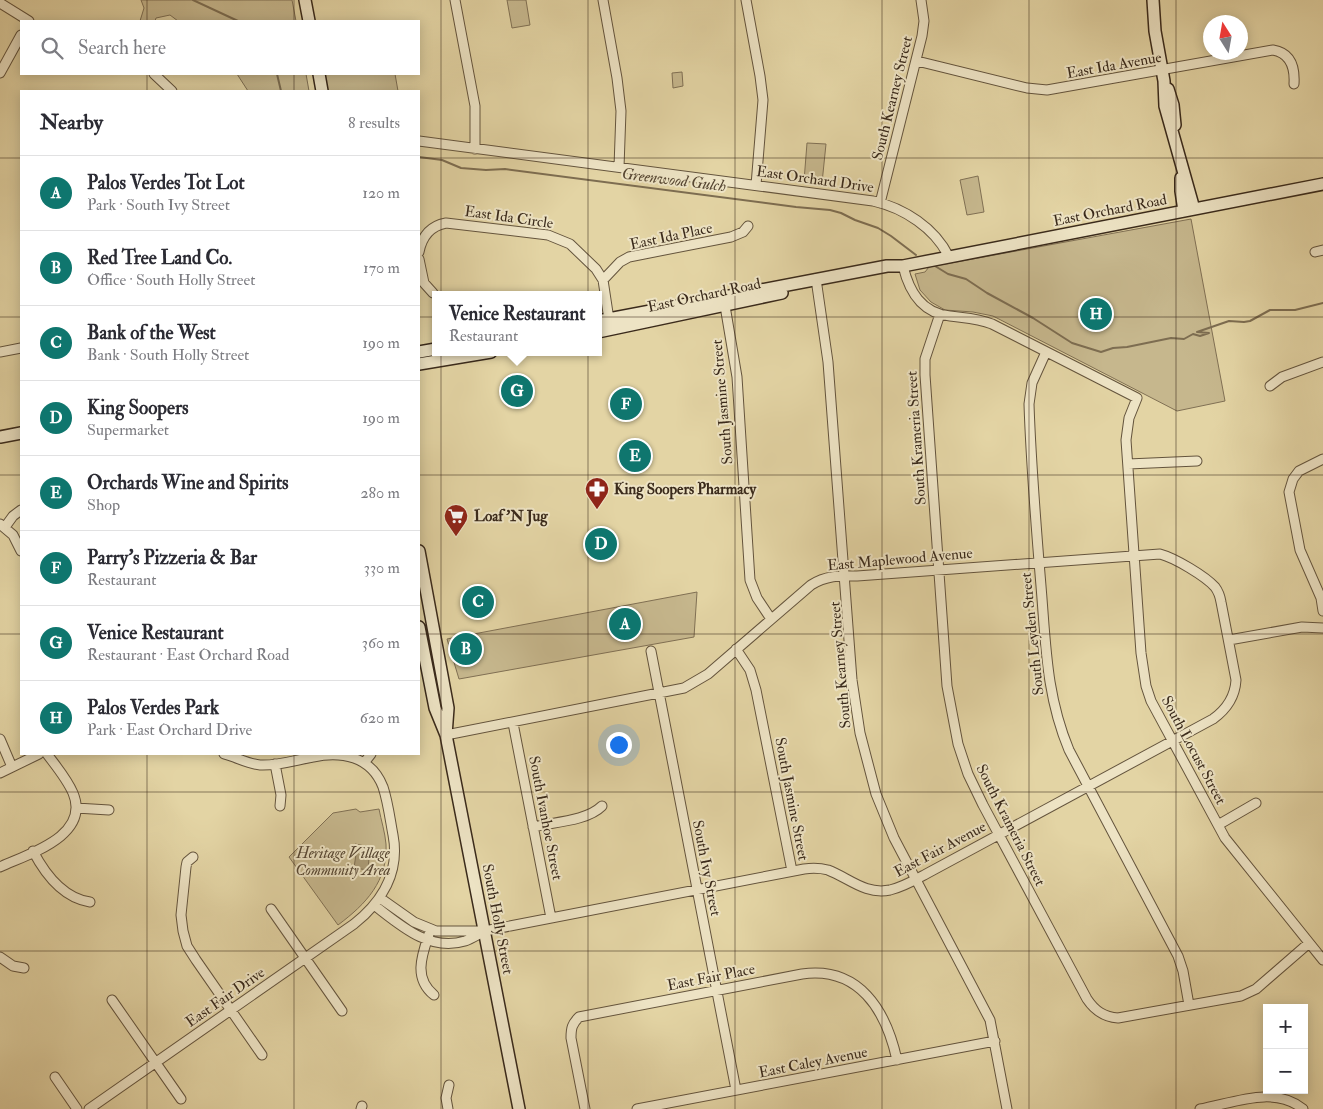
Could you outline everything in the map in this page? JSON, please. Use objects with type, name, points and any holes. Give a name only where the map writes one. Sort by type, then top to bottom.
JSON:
[{"type":"main road","points":[[305,0],[309,20]]},
{"type":"main road","points":[[1144,0],[1155,31]]},
{"type":"main road","points":[[1153,0],[1155,31],[1163,75],[1173,105],[1175,139],[1182,171],[1189,190],[1189,210]]},
{"type":"main road","points":[[319,75],[322,90]]},
{"type":"main road","name":"East Orchard Road","points":[[602,330],[613,324],[724,302],[886,266],[903,266],[1323,184]]},
{"type":"main road","name":"East Orchard Road","points":[[602,322],[613,324]]},
{"type":"main road","points":[[420,364],[468,356]]},
{"type":"main road","points":[[0,438],[20,433]]},
{"type":"main road","name":"South Holly Street","points":[[420,556],[448,708],[446,735]]},
{"type":"main road","name":"South Holly Street","points":[[420,632],[434,708],[446,735],[519,1109]]},
{"type":"street","points":[[455,0],[475,106],[475,149]]},
{"type":"street","points":[[603,0],[621,111],[618,167]]},
{"type":"street","points":[[746,0],[763,100],[756,184]]},
{"type":"street","name":"South Kearney Street","points":[[880,203],[917,61],[924,24],[921,0]]},
{"type":"street","points":[[0,4],[27,20]]},
{"type":"street","points":[[0,73],[20,37]]},
{"type":"street","name":"East Ida Avenue","points":[[917,61],[1041,90],[1163,75],[1273,50],[1281,52],[1291,62],[1295,71],[1294,84]]},
{"type":"street","points":[[155,75],[171,90]]},
{"type":"street","name":"East Orchard Drive","points":[[420,141],[756,184],[880,203],[902,212],[927,228],[938,239],[948,257]]},
{"type":"street","name":"East Ida Circle","points":[[420,249],[423,239],[430,230],[446,223],[548,235],[562,240],[577,249],[596,269],[603,280],[608,313],[613,324]]},
{"type":"street","name":"East Ida Place","points":[[603,280],[620,262],[629,257],[731,237],[743,232],[748,226]]},
{"type":"street","points":[[420,264],[424,283],[432,293]]},
{"type":"street","points":[[903,266],[913,293],[926,306],[940,314],[985,321],[1046,352]]},
{"type":"street","name":"South Kearney Street","points":[[817,282],[828,362],[855,707],[863,748],[881,806],[894,838],[990,1020],[1007,1109]]},
{"type":"street","name":"South Jasmine Street","points":[[724,302],[737,377],[750,580],[757,598],[771,619]]},
{"type":"street","name":"South Krameria Street","points":[[940,314],[924,369],[946,681],[952,719],[968,774],[998,834],[1093,1008],[1103,1015],[1118,1018],[1241,996],[1251,992],[1309,943]]},
{"type":"street","points":[[0,352],[20,348]]},
{"type":"street","name":"South Locust Street","points":[[1046,352],[1137,398],[1127,428],[1128,464],[1143,668],[1146,686],[1157,712],[1230,845],[1323,960]]},
{"type":"street","name":"South Leyden Street","points":[[1046,352],[1032,383],[1029,404],[1048,680],[1053,705],[1069,750],[1087,787],[1178,956],[1183,971],[1189,1005]]},
{"type":"street","points":[[1270,386],[1282,377],[1323,362]]},
{"type":"street","points":[[1323,459],[1299,472],[1289,492],[1300,550],[1321,598],[1323,610]]},
{"type":"street","points":[[1128,464],[1198,461]]},
{"type":"street","points":[[20,511],[3,525],[17,541],[20,548]]},
{"type":"street","name":"East Maplewood Avenue","points":[[446,735],[674,691],[693,684],[708,674],[811,585],[822,579],[844,576],[1154,554],[1165,556],[1202,577],[1213,586],[1222,602],[1229,640]]},
{"type":"street","points":[[1229,640],[1302,627],[1323,628]]},
{"type":"street","name":"East Fair Avenue","points":[[377,902],[430,929],[443,932],[485,931],[812,868],[826,870],[858,886],[876,891],[897,888],[1213,719],[1223,711],[1235,692],[1236,680],[1229,640]]},
{"type":"street","name":"South Jasmine Street","points":[[736,649],[750,670],[756,690],[792,871]]},
{"type":"street","name":"South Ivy Street","points":[[652,651],[736,1090]]},
{"type":"street","name":"South Ivanhoe Street","points":[[513,723],[552,918]]},
{"type":"street","points":[[0,739],[12,767]]},
{"type":"street","points":[[0,773],[37,755]]},
{"type":"street","points":[[0,867],[53,842],[65,834],[72,823],[76,808],[72,791],[48,755]]},
{"type":"street","points":[[227,755],[259,765],[275,764],[319,755]]},
{"type":"street","points":[[343,755],[364,763],[370,755]]},
{"type":"street","name":"East Fair Drive","points":[[89,1109],[354,924],[377,902],[392,874],[394,839],[383,788],[373,772],[364,763]]},
{"type":"street","points":[[275,764],[281,795],[280,806]]},
{"type":"street","points":[[1218,825],[1256,803]]},
{"type":"street","points":[[533,827],[588,816],[602,806]]},
{"type":"street","points":[[76,808],[109,810]]},
{"type":"street","points":[[33,851],[42,869],[50,879],[78,900],[90,902]]},
{"type":"street","points":[[193,857],[186,867],[181,915],[183,931],[191,954],[262,1055]]},
{"type":"street","name":"East Fair Avenue","points":[[377,902],[410,932],[427,940],[442,943],[466,941],[485,931]]},
{"type":"street","points":[[271,909],[342,1011]]},
{"type":"street","points":[[430,929],[422,953],[421,969],[426,986],[434,995]]},
{"type":"street","points":[[0,957],[13,966],[24,968]]},
{"type":"street","name":"East Fair Place","points":[[585,1109],[571,1038],[573,1023],[579,1017],[812,972],[839,976],[861,988],[874,1005],[890,1035],[897,1060]]},
{"type":"street","points":[[112,1000],[181,1099]]},
{"type":"street","name":"East Caley Avenue","points":[[636,1109],[995,1041]]},
{"type":"street","points":[[55,1077],[77,1109]]},
{"type":"street","points":[[448,1109],[446,1098],[449,1085]]},
{"type":"street","points":[[1200,1109],[1267,1096],[1287,1099],[1302,1108]]},
{"type":"green space","points":[[141,0],[292,0],[296,20],[177,20],[170,15],[156,18],[155,20],[140,20],[144,8]]},
{"type":"green space","points":[[507,0],[526,0],[530,25],[512,28]]},
{"type":"green space","points":[[682,72],[683,86],[673,88],[672,73]]},
{"type":"green space","points":[[238,75],[306,75],[309,90],[247,90]]},
{"type":"green space","points":[[323,75],[395,75],[398,90],[327,90]]},
{"type":"green space","points":[[807,143],[826,144],[822,183],[804,181]]},
{"type":"green space","points":[[978,176],[984,212],[967,215],[960,180]]},
{"type":"green space","points":[[1191,219],[1225,401],[1177,411],[993,316],[945,310],[931,302],[920,290],[915,274],[925,272],[929,267]]},
{"type":"green space","points":[[697,592],[694,637],[459,679],[447,639]]},
{"type":"green space","name":"Heritage Village Community Area","points":[[356,809],[360,812],[379,809],[386,844],[386,857],[379,880],[366,900],[338,925],[289,857],[333,813]]},
{"type":"shaded area","points":[[355,844],[370,847],[368,870],[354,868],[357,847],[355,847]]},
{"type":"waterway","name":"Greenwood Gulch","points":[[193,0],[236,20]]},
{"type":"waterway","name":"Greenwood Gulch","points":[[277,75],[281,90]]},
{"type":"waterway","name":"Greenwood Gulch","points":[[420,157],[442,160],[461,168],[505,169],[830,210],[878,228],[916,255]]},
{"type":"waterway","name":"Greenwood Gulch","points":[[935,266],[948,274],[966,279],[1072,343],[1101,352],[1113,348],[1171,338],[1184,339],[1193,334],[1200,336],[1209,333],[1197,332],[1229,321],[1250,321],[1270,310],[1295,310],[1323,303]]},
{"type":"place","name":"Palos Verdes Park","points":[[1096,314]]},
{"type":"place","name":"Venice Restaurant","points":[[517,391]]},
{"type":"place","name":"Parry's Pizzeria & Bar","points":[[626,404]]},
{"type":"place","name":"Orchards Wine and Spirits","points":[[635,456]]},
{"type":"place","name":"King Soopers Pharmacy","points":[[597,510]]},
{"type":"place","name":"Loaf 'N Jug","points":[[456,537]]},
{"type":"place","name":"King Soopers","points":[[601,544]]},
{"type":"place","name":"Bank of the West","points":[[478,602]]},
{"type":"place","name":"Palos Verdes Tot Lot","points":[[625,624]]},
{"type":"place","name":"Red Tree Land Co.","points":[[466,649]]}]
